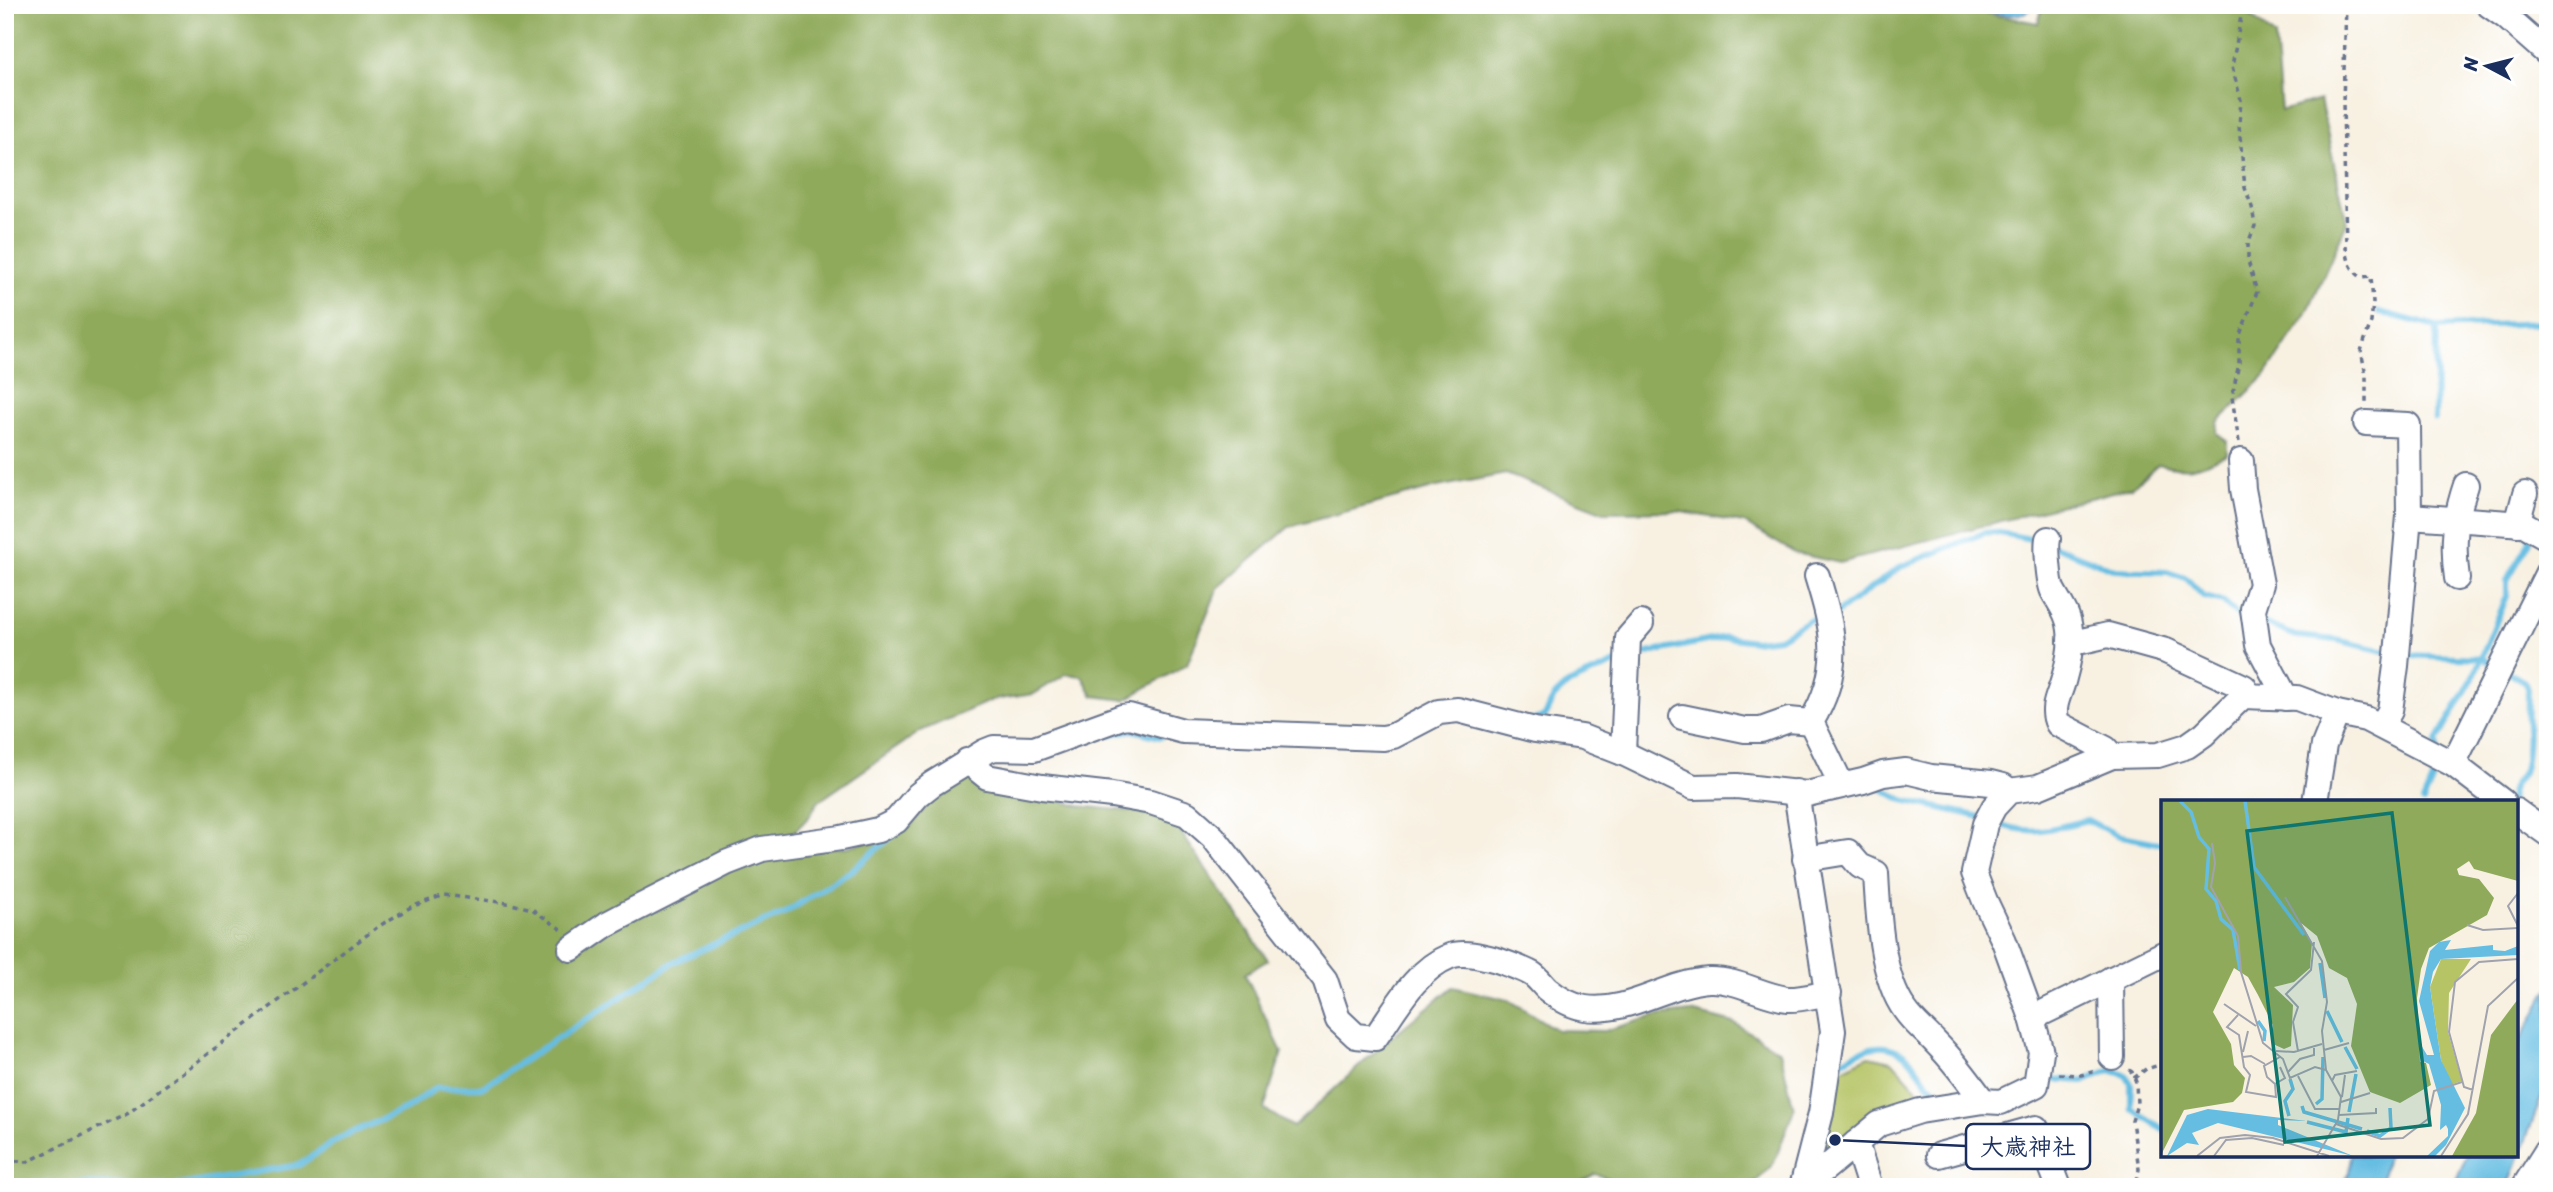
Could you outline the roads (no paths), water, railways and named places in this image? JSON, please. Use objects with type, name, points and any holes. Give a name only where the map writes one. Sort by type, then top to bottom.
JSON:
[{"type":"street","points":[[2489,5],[2548,54]]},
{"type":"street","points":[[2367,423],[2408,425],[2409,516],[2393,692],[2390,711],[2381,726]]},
{"type":"street","points":[[2241,461],[2243,489],[2261,584],[2253,609],[2260,652],[2286,698]]},
{"type":"street","points":[[2457,578],[2454,554],[2456,520],[2466,485]]},
{"type":"street","points":[[2517,524],[2525,494]]},
{"type":"street","points":[[2409,516],[2517,524],[2532,527],[2545,536]]},
{"type":"street","points":[[2048,539],[2046,548],[2050,584],[2066,613],[2070,628],[2064,677],[2056,696],[2055,718],[2058,724],[2106,749],[2112,756]]},
{"type":"street","points":[[2453,764],[2548,572]]},
{"type":"street","points":[[1811,722],[1824,699],[1830,681],[1832,661],[1832,635],[1817,576]]},
{"type":"street","points":[[1623,753],[1626,723],[1626,649],[1628,638],[1641,623]]},
{"type":"street","points":[[2070,640],[2082,641],[2108,635],[2166,651],[2244,692],[2297,698],[2337,713],[2366,719],[2453,764],[2501,800]]},
{"type":"street","points":[[2059,1187],[2036,1128],[2037,1079],[2041,1052],[2032,1018],[2004,941],[1984,901],[1974,873],[1985,824],[2001,797],[2010,791],[2038,787],[2112,756],[2158,755],[2187,746],[2204,734],[2244,692],[2260,652]]},
{"type":"street","points":[[574,947],[628,913],[726,863],[762,849],[878,830],[895,821],[918,795],[932,784],[976,768],[994,748],[1034,749],[1129,716],[1183,731],[1383,738],[1393,736],[1439,712],[1458,710],[1535,730],[1582,737],[1623,753],[1693,787],[1737,786],[1807,794],[1883,774],[1906,771],[1991,783],[2010,791]]},
{"type":"street","points":[[2315,800],[2324,745],[2337,713]]},
{"type":"street","points":[[1682,718],[1745,730],[1761,730],[1789,720],[1811,722]]},
{"type":"street","points":[[1811,722],[1842,786]]},
{"type":"street","points":[[976,768],[1042,787],[1125,797],[1187,814],[1213,837],[1325,980],[1338,1019],[1356,1036],[1375,1038],[1423,974],[1451,956],[1469,954],[1534,975],[1548,989],[1570,1004],[1585,1008],[1609,1009],[1671,988],[1711,980],[1734,982],[1788,999],[1829,993]]},
{"type":"street","points":[[1796,792],[1833,1031],[1821,1113],[1803,1187]]},
{"type":"street","points":[[2518,812],[2548,834]]},
{"type":"street","points":[[1805,859],[1848,852],[1860,866],[1876,873],[1885,955],[1892,984],[1904,1010],[1963,1072],[1983,1101]]},
{"type":"street","points":[[2032,1018],[2161,955]]},
{"type":"street","points":[[2111,979],[2113,1064]]},
{"type":"street","points":[[1803,1187],[1879,1124],[1920,1111],[1983,1101],[2001,1102],[2037,1079]]},
{"type":"street","points":[[1939,1154],[2036,1128]]},
{"type":"street","points":[[1856,1143],[1870,1187]]},
{"type":"street","points":[[2524,1187],[2548,1149]]},
{"type":"water","points":[[1966,5],[2035,5],[2029,11],[2012,15]]},
{"type":"water","points":[[2548,989],[2548,1080],[2508,1187],[2453,1187],[2466,1157],[2518,1157],[2518,1045]]},
{"type":"water","points":[[2351,1157],[2387,1157],[2380,1187],[2342,1187],[2349,1173]]},
{"type":"waterway","points":[[2379,312],[2437,327],[2544,323],[2548,330]]},
{"type":"waterway","points":[[2435,419],[2437,327]]},
{"type":"waterway","points":[[1835,614],[1902,566],[1984,533],[1994,532],[2042,541]]},
{"type":"waterway","points":[[2438,749],[2437,741],[2474,676],[2507,596],[2507,580],[2530,541],[2528,534]]},
{"type":"waterway","points":[[2052,545],[2115,570],[2167,572],[2186,578],[2204,597],[2224,602],[2240,618],[2247,620]]},
{"type":"waterway","points":[[1633,656],[1726,637],[1754,641],[1779,638],[1809,620],[1824,617]]},
{"type":"waterway","points":[[2261,622],[2296,636],[2336,640],[2393,653]]},
{"type":"waterway","points":[[2403,655],[2482,658],[2495,666]]},
{"type":"waterway","points":[[1534,720],[1545,716],[1554,697],[1568,684],[1620,661]]},
{"type":"waterway","points":[[2505,670],[2523,681],[2528,689],[2525,765],[2513,787],[2510,800]]},
{"type":"waterway","points":[[1106,735],[1132,730],[1161,737]]},
{"type":"waterway","points":[[2424,800],[2439,764]]},
{"type":"waterway","points":[[1875,785],[1903,800],[1981,817]]},
{"type":"waterway","points":[[1991,821],[2017,829],[2039,830],[2087,820],[2117,835],[2161,844]]},
{"type":"waterway","points":[[5,1183],[174,1186],[299,1165],[340,1138],[406,1109],[436,1088],[483,1087],[676,961],[785,913],[851,871],[897,832]]},
{"type":"waterway","points":[[1834,1066],[1854,1054],[1874,1047],[1894,1049],[1914,1064],[1935,1090],[1956,1096]]},
{"type":"waterway","points":[[2045,1083],[2049,1079],[2085,1081],[2110,1070],[2126,1075],[2131,1084],[2131,1108],[2161,1128]]},
{"type":"place","name":"大歳神社","points":[[1835,1140]]}]
